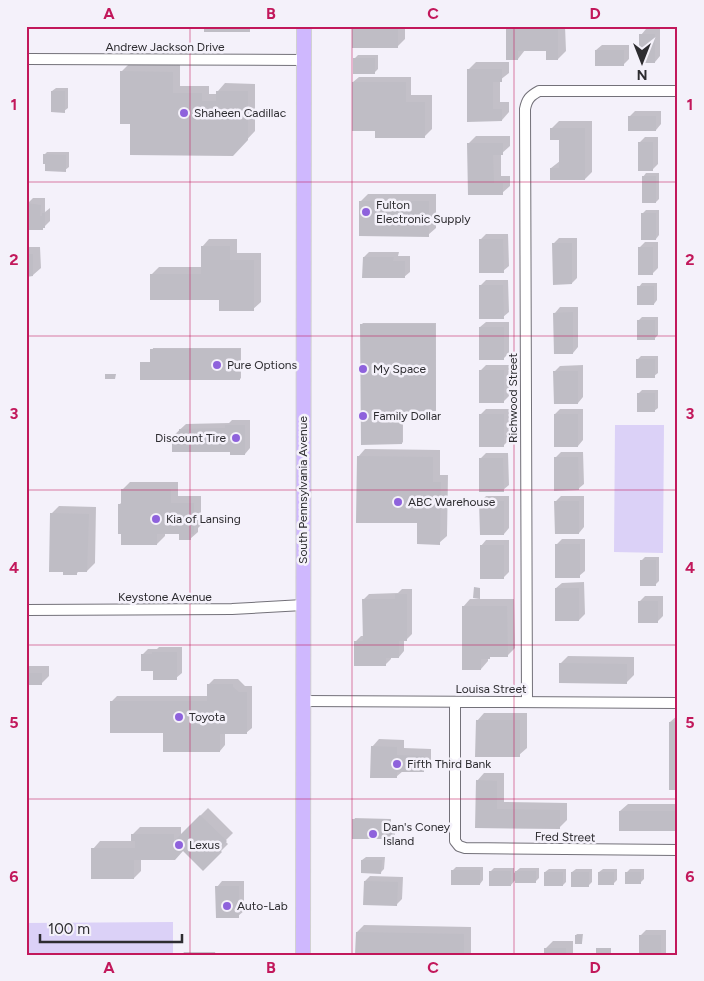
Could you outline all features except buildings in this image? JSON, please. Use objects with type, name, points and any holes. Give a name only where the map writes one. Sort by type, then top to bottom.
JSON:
[{"type":"main road","name":"South Pennsylvania Avenue","points":[[303,955],[304,26]]},
{"type":"street","name":"Andrew Jackson Drive","points":[[26,59],[304,60]]},
{"type":"street","name":"Richwood Street","points":[[527,701],[525,109],[531,95],[539,91],[678,91]]},
{"type":"street","name":"Keystone Avenue","points":[[26,610],[232,609],[303,605]]},
{"type":"street","name":"Louisa Street","points":[[303,701],[678,703]]},
{"type":"street","name":"Fred Street","points":[[456,702],[454,841],[459,846],[465,848],[678,850]]},
{"type":"shaded area","points":[[615,425],[664,425],[663,553],[614,552]]},
{"type":"shaded area","points":[[173,922],[173,955],[26,955],[26,923]]},
{"type":"place","name":"Shaheen Cadillac","points":[[184,113]]},
{"type":"place","name":"Fulton Electronic Supply","points":[[366,212]]},
{"type":"place","name":"Pure Options","points":[[217,365]]},
{"type":"place","name":"My Space","points":[[363,369]]},
{"type":"place","name":"Family Dollar","points":[[363,416]]},
{"type":"place","name":"Discount Tire","points":[[236,438]]},
{"type":"place","name":"ABC Warehouse","points":[[398,502]]},
{"type":"place","name":"Kia of Lansing","points":[[156,519]]},
{"type":"place","name":"Toyota","points":[[179,717]]},
{"type":"place","name":"Fifth Third Bank","points":[[397,764]]},
{"type":"place","name":"Dan's Coney Island","points":[[373,834]]},
{"type":"place","name":"Lexus","points":[[179,845]]},
{"type":"place","name":"Auto-Lab","points":[[227,906]]}]
